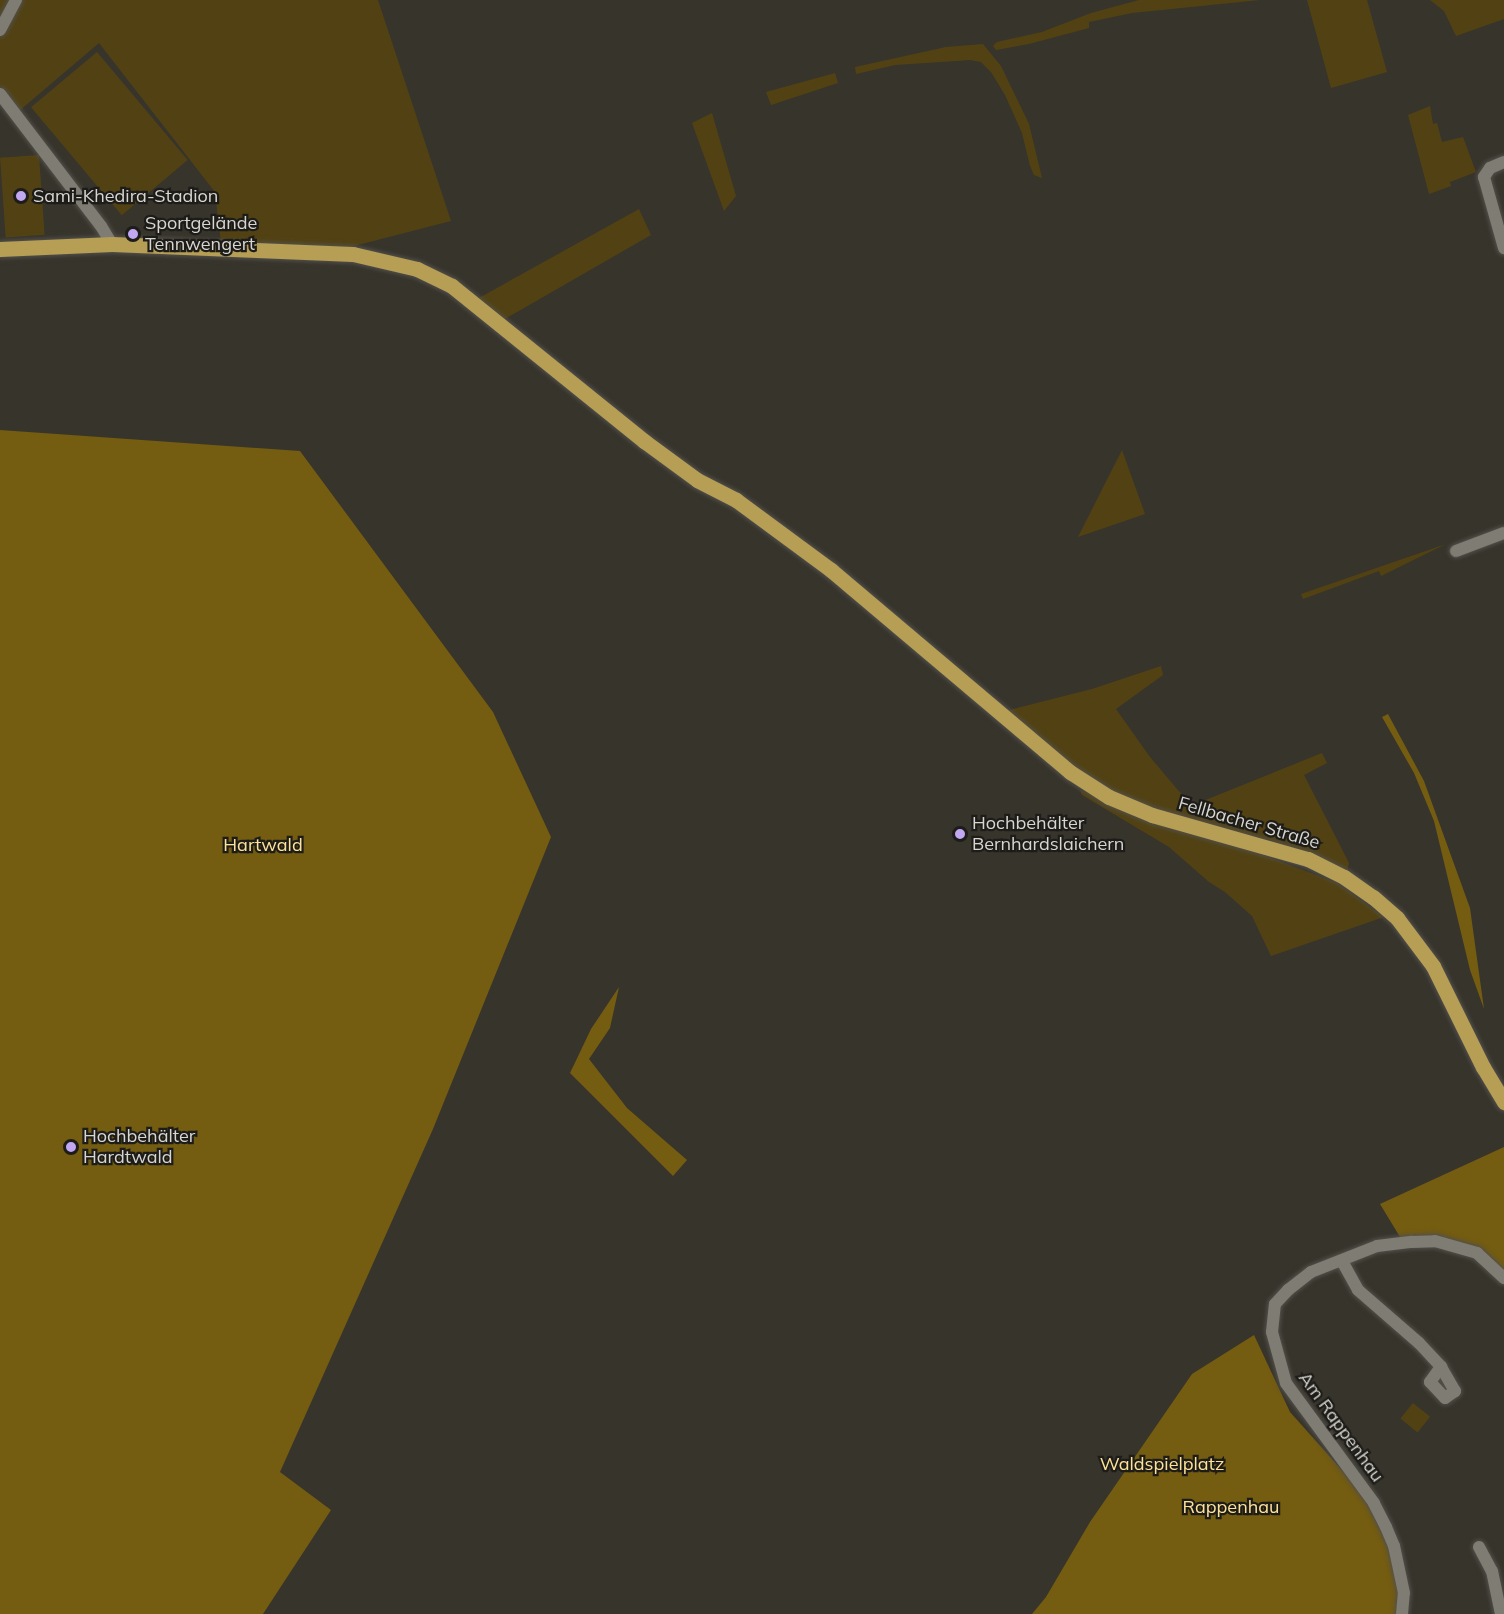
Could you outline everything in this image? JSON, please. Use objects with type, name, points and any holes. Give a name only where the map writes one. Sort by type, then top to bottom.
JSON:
[{"type":"main road","name":"Fellbacher Straße","points":[[0,249],[112,244],[353,254],[407,266],[452,286],[679,467],[697,480],[736,500],[831,570],[1053,760],[1109,797],[1152,815],[1293,853],[1330,869],[1373,897],[1397,918],[1433,966],[1483,1067],[1504,1102]]},
{"type":"street","points":[[0,30],[16,0]]},
{"type":"street","points":[[0,94],[112,244]]},
{"type":"street","points":[[1504,162],[1490,168],[1484,177],[1504,248]]},
{"type":"street","points":[[1456,551],[1504,533]]},
{"type":"street","name":"Am Rappenhau","points":[[1402,1614],[1404,1593],[1394,1546],[1386,1527],[1374,1503],[1294,1398],[1280,1370],[1272,1332],[1275,1304],[1288,1290],[1311,1272],[1377,1246],[1435,1241],[1477,1253],[1504,1278]]},
{"type":"street","points":[[1342,1261],[1358,1290],[1419,1343],[1441,1367]]},
{"type":"street","points":[[1479,1547],[1492,1571],[1502,1614]]},
{"type":"shaded area","points":[[0,0],[378,0],[451,221],[350,247],[221,243],[215,192],[99,43],[19,111],[0,87]]},
{"type":"shaded area","points":[[1139,0],[1260,0],[1132,13],[1089,22],[1089,28],[1029,44],[996,50],[993,46],[997,42],[1042,32],[1091,13]]},
{"type":"shaded area","points":[[1307,0],[1367,0],[1387,72],[1331,88]]},
{"type":"shaded area","points":[[1430,0],[1504,0],[1504,19],[1456,36],[1444,11]]},
{"type":"shaded area","points":[[983,44],[1001,66],[1029,124],[1042,178],[1034,175],[1022,133],[1005,95],[991,72],[981,62],[970,60],[895,65],[856,74],[855,67],[946,47]]},
{"type":"shaded area","points":[[97,52],[188,160],[122,215],[31,107]]},
{"type":"shaded area","points":[[835,73],[838,83],[771,105],[766,92]]},
{"type":"shaded area","points":[[1430,106],[1433,124],[1437,123],[1442,142],[1463,137],[1476,172],[1450,182],[1451,186],[1429,194],[1408,115]]},
{"type":"shaded area","points":[[712,113],[736,196],[724,211],[692,123]]},
{"type":"shaded area","name":"Sami-Khedira-Stadion","points":[[39,155],[45,235],[6,238],[0,158]]},
{"type":"shaded area","points":[[639,209],[651,235],[505,319],[479,298]]},
{"type":"shaded area","points":[[1122,450],[1145,514],[1078,537]]},
{"type":"shaded area","points":[[1446,544],[1381,576],[1379,571],[1303,599],[1301,594]]},
{"type":"shaded area","points":[[1161,666],[1163,675],[1116,709],[1150,757],[1177,789],[1193,805],[1322,753],[1327,763],[1304,775],[1349,863],[1347,872],[1270,840],[1170,816],[1106,790],[1078,771],[1005,711],[1092,689]]},
{"type":"shaded area","points":[[1080,790],[1178,831],[1227,841],[1337,883],[1384,917],[1271,956],[1252,916],[1225,892],[1209,882],[1169,847],[1082,795]]},
{"type":"shaded area","points":[[1413,1403],[1430,1417],[1418,1432],[1400,1419]]},
{"type":"green space","name":"Hartwald","points":[[0,430],[300,451],[493,712],[551,837],[433,1129],[280,1472],[331,1510],[263,1614],[0,1614]]},
{"type":"green space","points":[[1388,714],[1424,781],[1470,908],[1484,1009],[1470,970],[1434,821],[1414,773],[1382,717]]},
{"type":"green space","points":[[619,987],[610,1028],[589,1059],[627,1108],[687,1160],[673,1176],[570,1073],[591,1029]]},
{"type":"green space","points":[[1504,1147],[1504,1274],[1478,1251],[1439,1236],[1400,1237],[1380,1204]]},
{"type":"green space","name":"Rappenhau","points":[[1254,1335],[1290,1412],[1384,1517],[1404,1614],[1032,1614],[1046,1597],[1090,1522],[1192,1374]]},
{"type":"place","name":"Sami-Khedira-Stadion","points":[[21,196]]},
{"type":"place","name":"Sportgelände Tennwengert","points":[[133,234]]},
{"type":"place","name":"Hochbehälter Bernhardslaichern","points":[[960,834]]},
{"type":"place","name":"Hochbehälter Hardtwald","points":[[71,1147]]},
{"type":"park label","name":"Waldspielplatz","points":[[1162,1464]]}]
